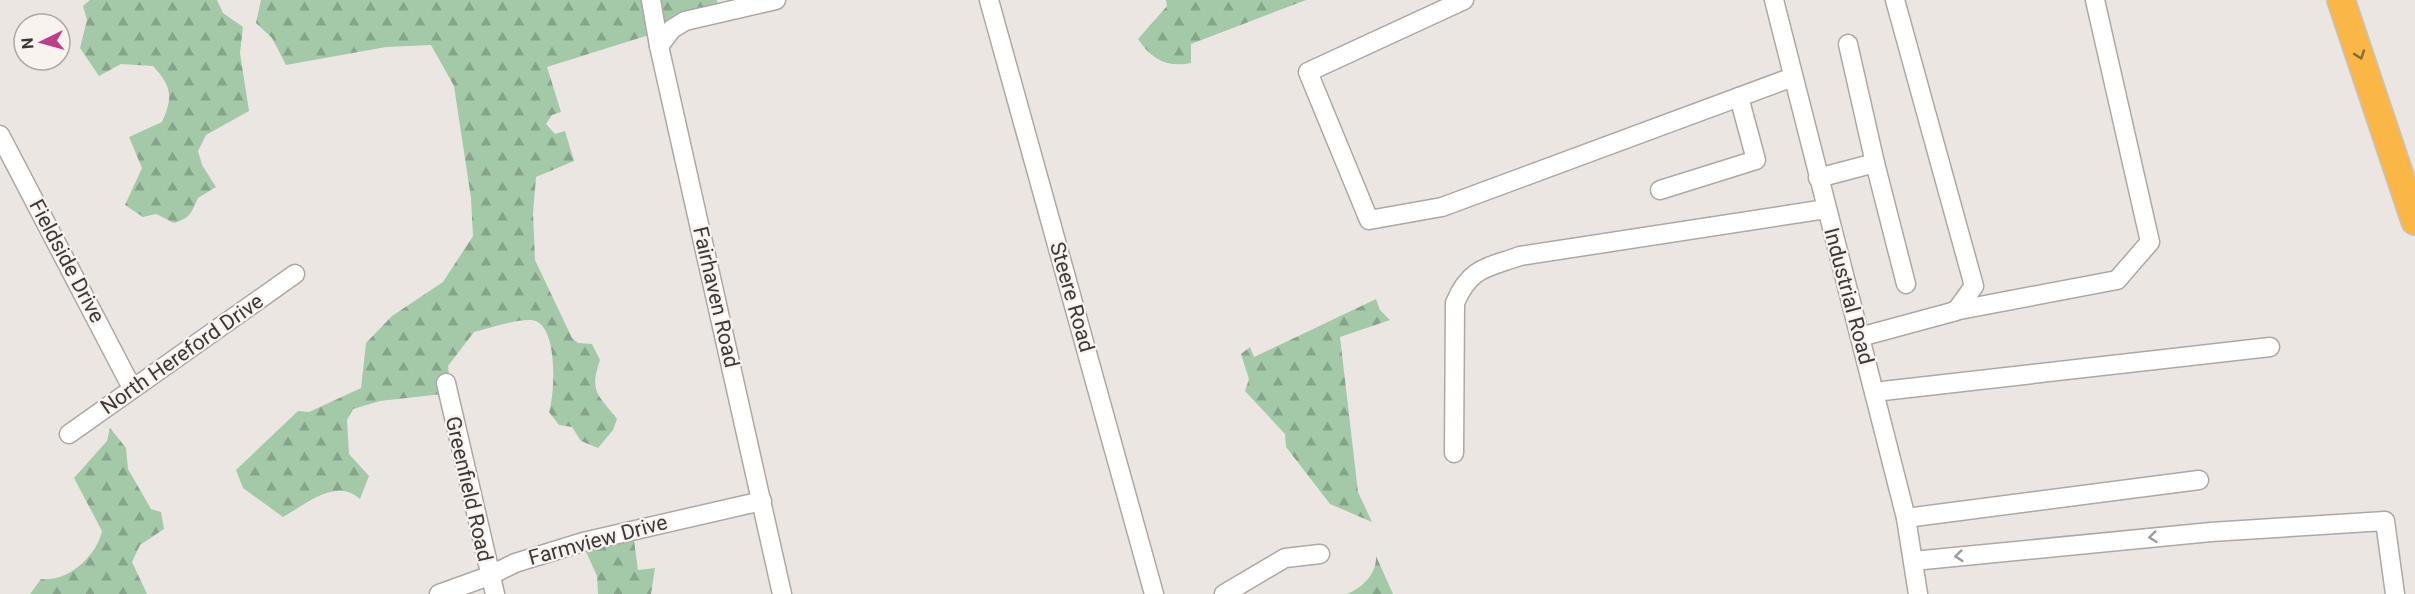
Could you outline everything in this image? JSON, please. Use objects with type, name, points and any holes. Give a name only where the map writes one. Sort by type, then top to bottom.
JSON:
[{"type":"highway","points":[[2341,0],[2415,220]]},
{"type":"street","name":"Fairhaven Road","points":[[651,0],[658,46],[782,594]]},
{"type":"street","points":[[658,46],[672,29],[685,21],[776,0]]},
{"type":"street","name":"Steere Road","points":[[989,0],[1154,594]]},
{"type":"street","points":[[1464,0],[1308,72],[1369,220],[1442,207],[1793,77]]},
{"type":"street","name":"Industrial Road","points":[[1774,0],[1906,518],[1918,594]]},
{"type":"street","points":[[1895,0],[1974,286],[1954,311]]},
{"type":"street","points":[[1860,336],[1954,311],[2117,280],[2150,242],[2095,0]]},
{"type":"street","points":[[1848,44],[1906,284]]},
{"type":"street","points":[[1660,190],[1756,160],[1739,97]]},
{"type":"street","name":"Fieldside Drive","points":[[0,135],[132,388]]},
{"type":"street","points":[[1818,178],[1875,163]]},
{"type":"street","points":[[1454,453],[1455,303],[1463,284],[1478,271],[1520,256],[1826,209]]},
{"type":"street","name":"North Hereford Drive","points":[[69,434],[295,274]]},
{"type":"street","points":[[1874,392],[2270,347]]},
{"type":"street","name":"Greenfield Road","points":[[446,383],[495,594]]},
{"type":"street","points":[[1906,518],[2199,480]]},
{"type":"street","name":"Farmview Drive","points":[[439,594],[489,576],[515,562],[582,542],[762,501]]},
{"type":"street","points":[[1913,561],[2211,532],[2385,521],[2395,594]]},
{"type":"street","points":[[1224,594],[1285,558],[1320,554]]},
{"type":"green space","points":[[90,0],[217,0],[223,13],[243,27],[240,53],[249,111],[206,135],[198,151],[202,165],[216,187],[198,198],[190,214],[180,221],[174,223],[156,214],[143,217],[125,205],[142,168],[129,137],[162,122],[168,105],[169,92],[164,80],[153,66],[121,64],[99,76],[80,48],[87,20],[83,6]]},
{"type":"green space","points":[[261,0],[717,0],[719,13],[547,67],[561,112],[552,115],[546,124],[555,134],[565,131],[574,161],[536,177],[533,213],[535,260],[572,338],[578,343],[592,344],[600,360],[595,379],[597,392],[617,419],[613,430],[598,448],[581,441],[572,427],[559,425],[549,412],[553,390],[553,359],[550,344],[546,332],[539,323],[523,320],[474,332],[448,366],[451,393],[380,401],[353,409],[347,420],[349,454],[369,476],[360,499],[351,493],[331,492],[311,500],[283,517],[243,488],[236,470],[298,411],[309,412],[361,388],[366,343],[392,316],[443,282],[473,236],[471,198],[454,86],[431,45],[386,47],[286,65],[272,38],[256,23]]},
{"type":"green space","points":[[1166,0],[1306,0],[1191,44],[1191,63],[1174,64],[1154,57],[1138,39],[1167,6]]},
{"type":"green space","points":[[1376,299],[1380,310],[1390,320],[1340,337],[1358,492],[1372,522],[1330,504],[1286,447],[1285,434],[1245,391],[1249,379],[1241,354],[1250,347],[1254,357]]},
{"type":"green space","points":[[110,428],[126,448],[128,469],[151,509],[161,512],[164,529],[140,545],[132,562],[147,594],[30,594],[41,579],[61,576],[79,566],[99,541],[102,531],[74,478],[107,441]]},
{"type":"green space","points":[[633,533],[638,570],[655,568],[651,594],[598,594],[597,576],[583,545]]},
{"type":"green space","points":[[1376,556],[1393,594],[1347,594],[1368,580],[1376,563]]}]
